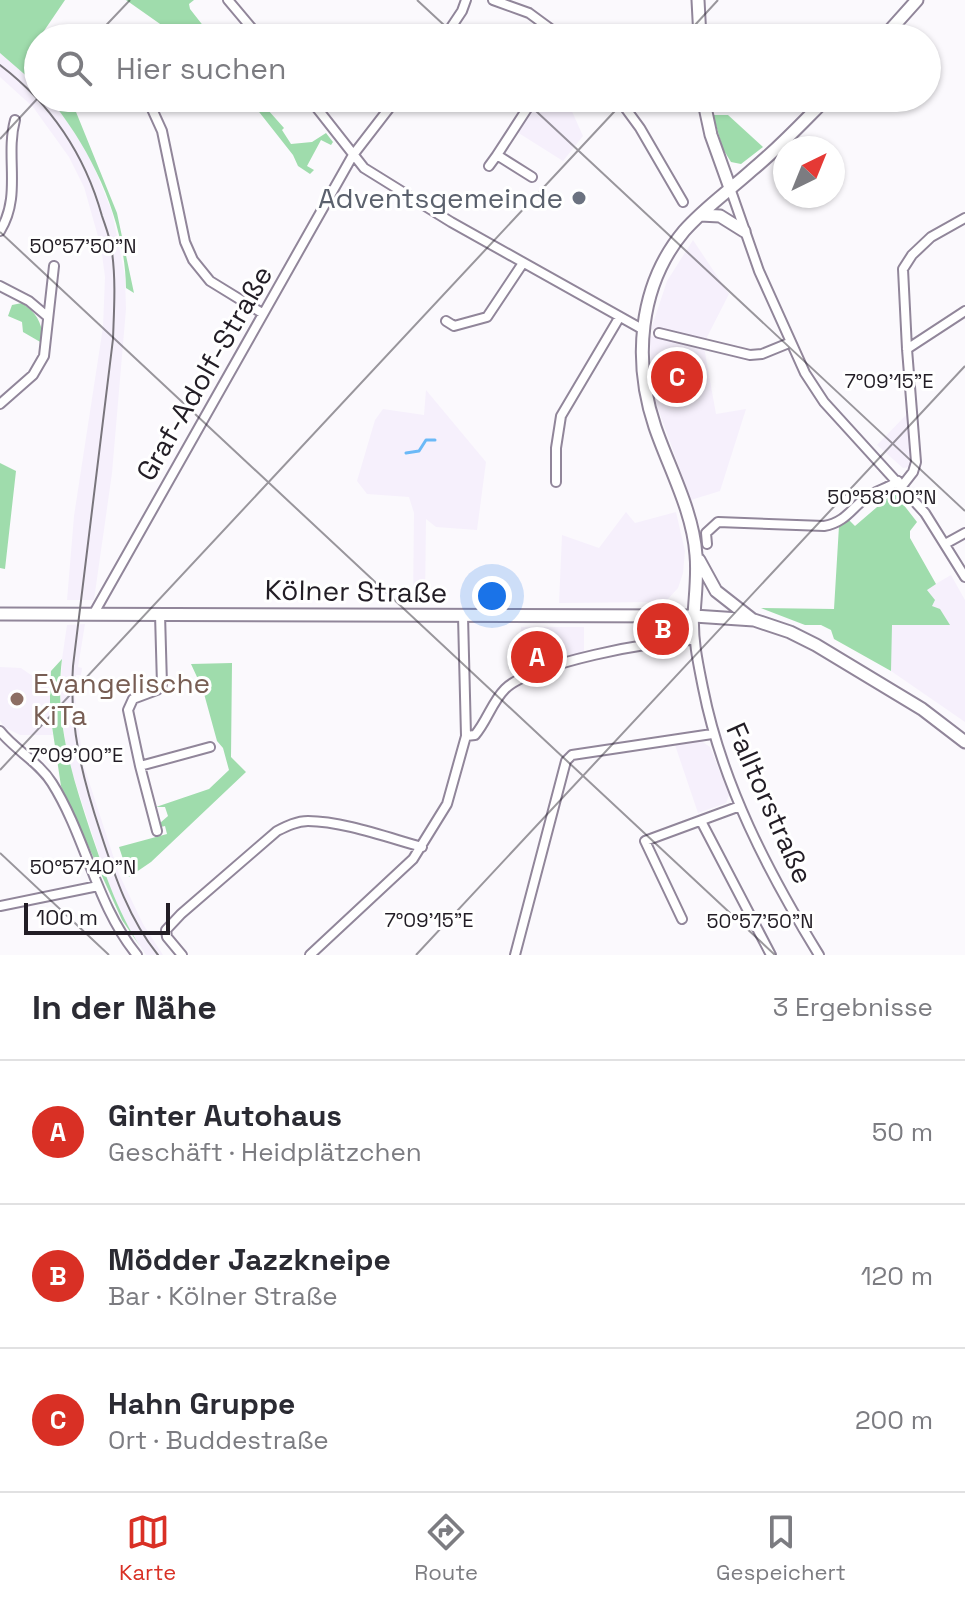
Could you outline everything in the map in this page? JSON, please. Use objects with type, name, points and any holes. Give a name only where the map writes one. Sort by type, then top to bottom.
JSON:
[{"type":"main road","points":[[698,0],[699,24]]},
{"type":"main road","points":[[896,24],[917,0]]},
{"type":"main road","points":[[706,112],[730,188]]},
{"type":"main road","points":[[754,620],[716,591],[697,556],[689,523],[649,406],[643,372],[642,329],[652,290],[668,254],[682,233],[813,112]]},
{"type":"main road","points":[[700,215],[720,216],[744,231]]},
{"type":"main road","points":[[694,616],[697,556]]},
{"type":"main road","name":"Kölner Straße","points":[[0,614],[694,616],[754,620],[816,645],[922,709],[965,742]]},
{"type":"street","points":[[228,0],[248,24]]},
{"type":"street","points":[[453,24],[466,0]]},
{"type":"street","points":[[493,0],[529,13],[544,24]]},
{"type":"street","points":[[153,112],[162,131],[185,242],[193,260],[201,273],[222,291],[262,313]]},
{"type":"street","points":[[320,112],[364,168],[523,263],[642,329]]},
{"type":"street","name":"Graf-Adolf-Straße","points":[[94,613],[353,155],[386,112]]},
{"type":"street","points":[[489,166],[525,112]]},
{"type":"street","points":[[628,112],[683,202]]},
{"type":"street","points":[[0,231],[8,219],[13,191],[10,137],[15,120]]},
{"type":"street","points":[[497,155],[532,177]]},
{"type":"street","points":[[730,188],[789,343],[805,373],[824,402],[925,513],[965,577]]},
{"type":"street","points":[[707,544],[706,533],[718,522],[836,524],[874,493],[900,484],[913,472],[916,462],[903,269],[912,255],[931,237],[965,218]]},
{"type":"street","points":[[446,321],[454,326],[487,317],[523,263]]},
{"type":"street","points":[[0,404],[33,375],[44,356],[54,266]]},
{"type":"street","points":[[0,286],[29,301],[48,317]]},
{"type":"street","points":[[907,349],[965,311]]},
{"type":"street","points":[[556,482],[556,448],[561,416],[619,318]]},
{"type":"street","points":[[659,333],[750,355],[762,354],[789,343]]},
{"type":"street","points":[[945,544],[965,533]]},
{"type":"street","points":[[157,831],[128,710],[134,698],[157,690],[162,685],[160,614]]},
{"type":"street","points":[[310,955],[382,890],[422,847],[447,804],[466,736],[463,616]]},
{"type":"street","name":"Falltorstraße","points":[[694,616],[693,640],[712,734],[756,842],[819,955]]},
{"type":"street","points":[[466,736],[475,735],[505,689],[523,676],[597,655],[676,640],[693,640]]},
{"type":"street","points":[[0,731],[54,785],[98,886],[127,943],[137,955]]},
{"type":"street","points":[[515,955],[566,761],[572,755],[712,734]]},
{"type":"street","points":[[140,766],[188,757],[210,747]]},
{"type":"street","points":[[682,919],[645,841],[740,806]]},
{"type":"street","points":[[182,955],[167,937],[166,930],[285,827],[308,821],[358,829],[422,847]]},
{"type":"street","points":[[701,821],[771,955]]},
{"type":"street","points":[[0,906],[98,886]]},
{"type":"shaded area","points":[[0,53],[24,74],[24,99],[0,77]]},
{"type":"shaded area","points":[[37,112],[60,112],[90,157],[112,212],[125,276],[126,309],[112,473],[94,600],[67,600],[74,516],[103,327],[105,277],[101,247],[84,187],[69,157]]},
{"type":"shaded area","points":[[530,112],[572,112],[583,136],[563,161],[517,132]]},
{"type":"shaded area","points":[[693,240],[729,294],[705,341],[651,329],[667,281]]},
{"type":"shaded area","points":[[650,336],[704,347],[716,414],[746,409],[720,491],[691,500],[656,403]]},
{"type":"shaded area","points":[[426,390],[486,462],[477,530],[436,527],[426,519],[425,602],[413,602],[414,513],[409,497],[367,494],[357,481],[375,420],[383,409],[424,415]]},
{"type":"shaded area","points":[[907,414],[912,461],[910,467],[903,468],[877,445]]},
{"type":"shaded area","points":[[626,512],[635,523],[676,512],[685,551],[678,588],[667,600],[657,602],[559,603],[562,535],[599,548]]},
{"type":"shaded area","points":[[951,575],[965,600],[965,722],[891,671],[891,625],[938,610],[932,606],[927,589]]},
{"type":"shaded area","points":[[85,624],[78,667],[82,668],[81,675],[76,675],[75,697],[83,763],[119,874],[143,924],[163,955],[146,955],[124,920],[109,885],[69,763],[60,709],[62,659],[67,625]]},
{"type":"shaded area","points":[[521,627],[584,627],[584,654],[520,674]]},
{"type":"shaded area","points":[[0,667],[21,668],[41,682],[51,671],[53,735],[20,735],[4,727],[0,720]]},
{"type":"shaded area","points":[[700,740],[710,747],[729,795],[726,803],[698,813],[675,745]]},
{"type":"green space","points":[[0,0],[65,0],[49,24],[24,24],[24,74],[0,53]]},
{"type":"green space","points":[[126,0],[194,0],[189,4],[190,9],[202,24],[160,24]]},
{"type":"green space","points":[[60,112],[76,112],[117,213],[134,293],[126,288],[120,237],[113,212],[92,163]]},
{"type":"green space","points":[[259,112],[270,112],[284,128],[282,130],[291,144],[312,142],[326,133],[333,142],[331,145],[321,140],[307,166],[314,170],[310,174],[298,166]]},
{"type":"green space","points":[[713,115],[728,115],[763,147],[741,164],[731,162],[723,149]]},
{"type":"green space","points":[[22,303],[38,320],[42,343],[23,332],[22,322],[8,316],[12,305]]},
{"type":"green space","points":[[0,463],[16,471],[5,569],[0,568]]},
{"type":"green space","points":[[891,495],[896,495],[917,522],[910,531],[910,538],[936,584],[927,590],[935,600],[932,606],[940,609],[950,625],[892,625],[891,671],[834,639],[831,630],[821,625],[805,625],[761,608],[834,609],[839,526],[848,519],[855,526]]},
{"type":"green space","points":[[62,659],[60,704],[66,748],[77,790],[114,896],[146,955],[122,920],[61,786],[50,693],[51,671]]},
{"type":"green space","points":[[232,663],[231,757],[246,772],[151,862],[129,877],[119,847],[167,834],[165,826],[161,827],[160,823],[168,816],[165,807],[156,807],[209,789],[229,770],[223,748],[217,741],[203,690],[191,664]]},
{"type":"waterway","points":[[406,453],[419,451],[426,440],[435,440]]},
{"type":"tram line","points":[[0,65],[24,86]]},
{"type":"tram line","points":[[48,112],[76,152],[95,194],[111,248],[114,285],[113,339],[73,666],[75,730],[94,813],[112,866],[131,912],[158,955]]},
{"type":"place","name":"Adventsgemeinde","points":[[579,198]]},
{"type":"place","name":"Hahn Gruppe","points":[[677,377]]},
{"type":"place","name":"Mödder Jazzkneipe","points":[[663,629]]},
{"type":"place","name":"Ginter Autohaus","points":[[537,657]]},
{"type":"place","name":"Evangelische KiTa","points":[[17,699]]}]
